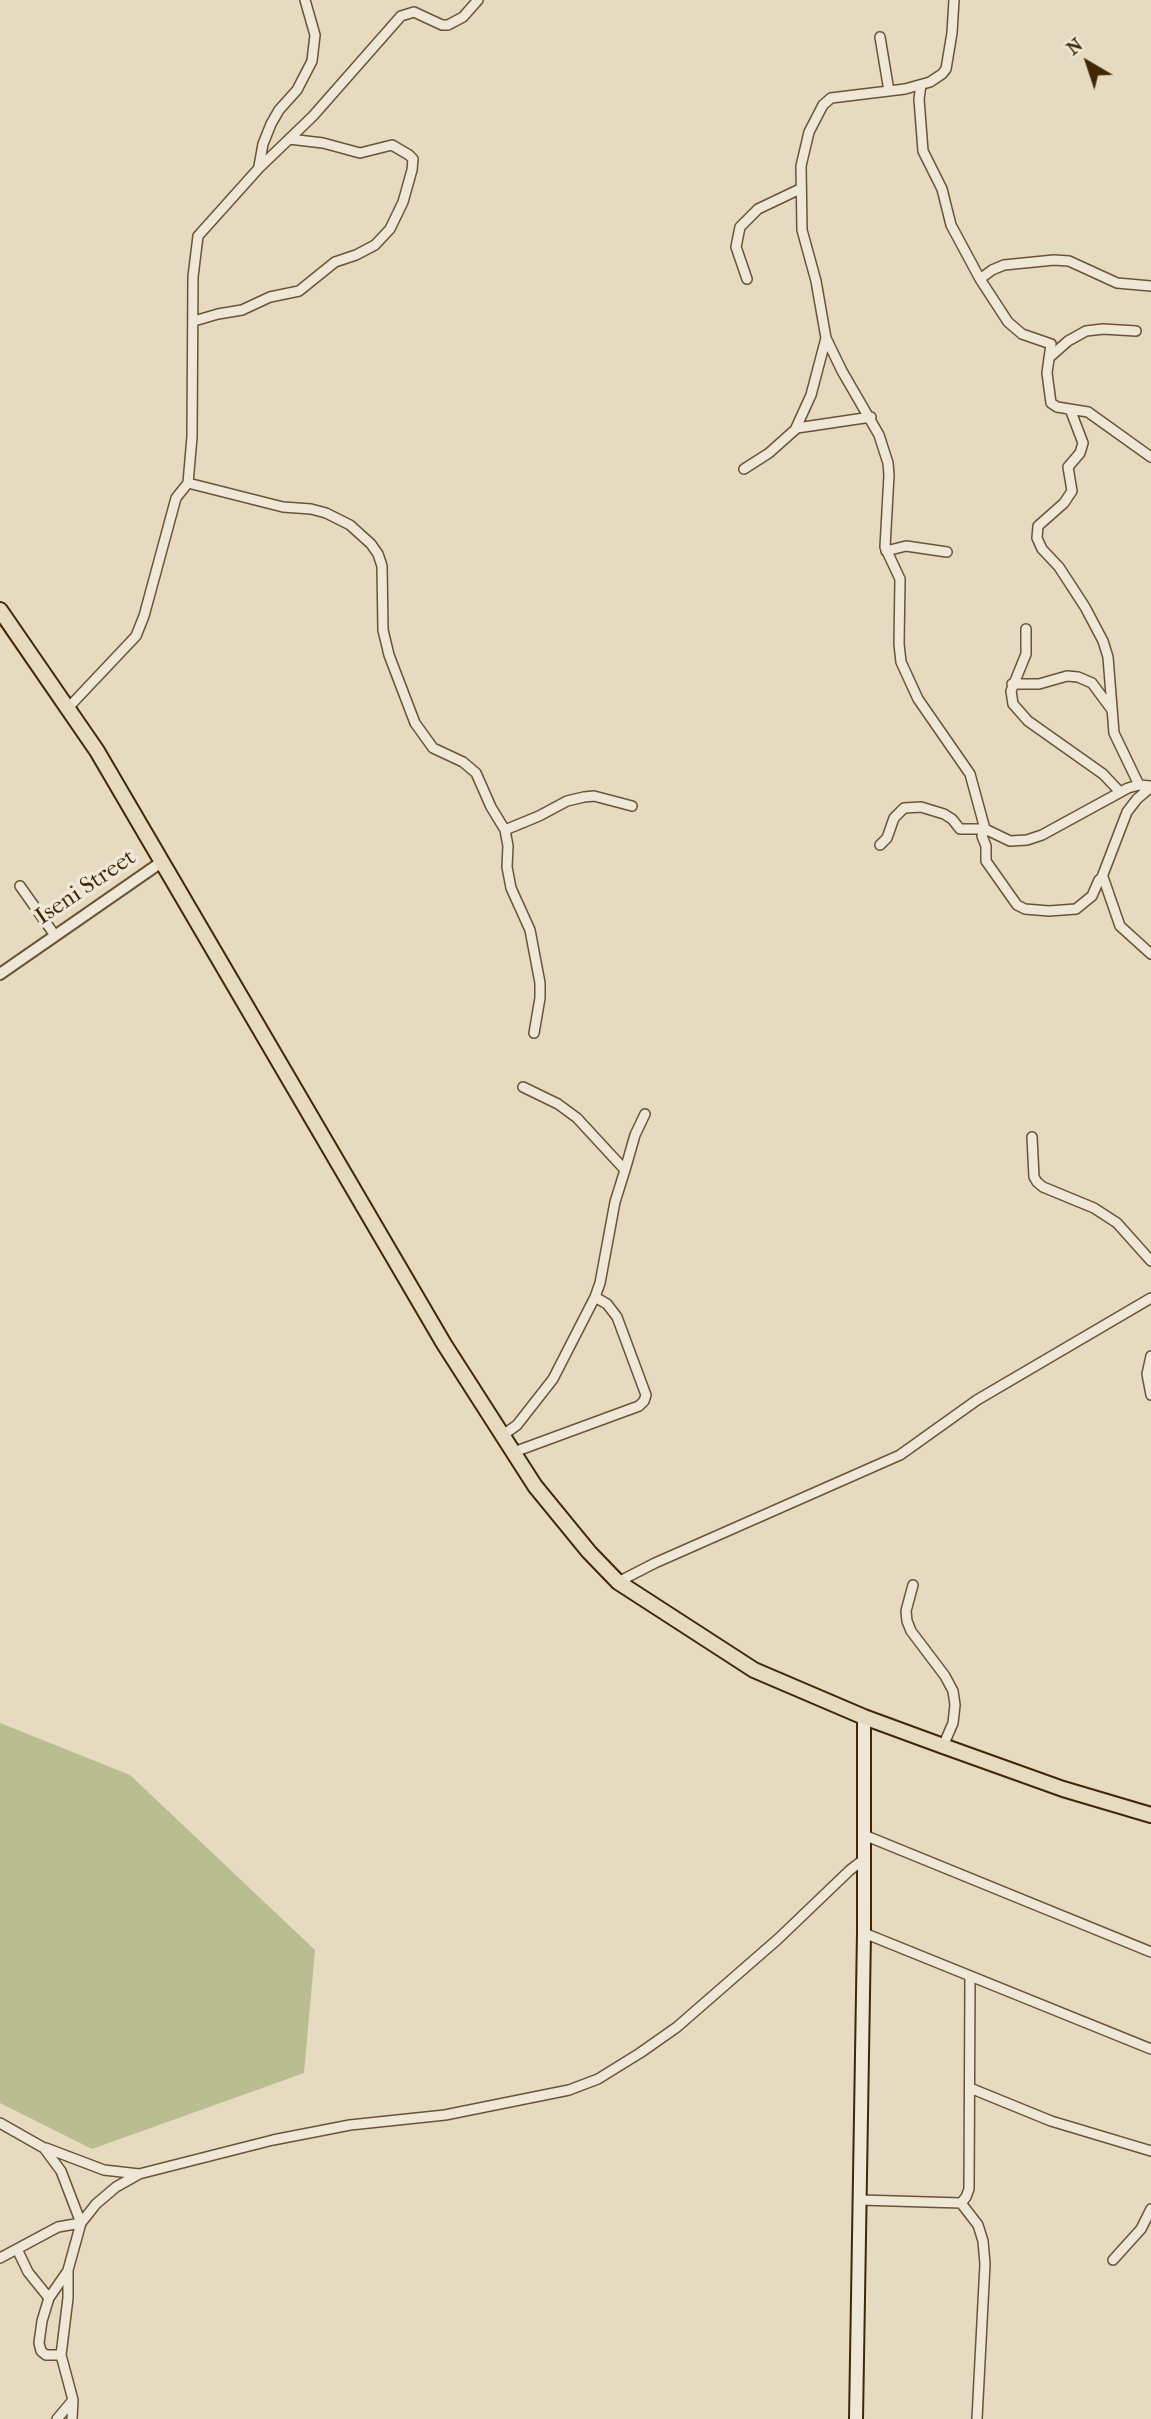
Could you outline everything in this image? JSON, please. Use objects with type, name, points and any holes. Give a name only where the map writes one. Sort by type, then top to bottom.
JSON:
[{"type":"highway","points":[[0,610],[97,751],[444,1344],[543,1496],[589,1552],[618,1582],[754,1670],[864,1717],[943,1746],[1063,1789],[1151,1815]]},
{"type":"main road","points":[[856,2419],[864,1933],[864,1717]]},
{"type":"street","points":[[259,168],[263,144],[271,124],[279,110],[298,90],[312,61],[314,34],[305,0]]},
{"type":"street","points":[[68,708],[136,636],[144,616],[176,498],[188,483],[192,437],[193,277],[198,236],[259,168],[313,116],[403,14],[414,12],[442,25],[449,25],[463,17],[478,0]]},
{"type":"street","points":[[954,0],[946,69],[940,76],[905,89],[836,96],[825,102],[806,143],[801,166],[803,238],[817,281],[826,338],[845,377],[871,417],[889,470],[886,551],[900,579],[899,644],[902,667],[918,699],[970,774],[985,830],[982,836],[986,846],[986,861],[1010,898],[1022,908],[1049,911],[1076,909],[1092,896],[1129,808],[1151,787]]},
{"type":"street","points":[[880,37],[889,91]]},
{"type":"street","points":[[921,85],[919,99],[923,151],[942,189],[951,225],[1003,317],[1028,336],[1050,343],[1047,373],[1051,402],[1057,407],[1088,412],[1151,457]]},
{"type":"street","points":[[905,89],[919,99]]},
{"type":"street","points":[[194,321],[242,310],[270,298],[299,291],[335,262],[375,245],[394,222],[412,170],[413,159],[409,155],[392,145],[359,153],[323,143],[289,139]]},
{"type":"street","points":[[747,279],[736,251],[736,236],[740,227],[758,209],[800,189]]},
{"type":"street","points":[[980,279],[1004,265],[1054,260],[1069,261],[1117,283],[1151,286]]},
{"type":"street","points":[[1050,357],[1068,341],[1086,331],[1136,331]]},
{"type":"street","points":[[795,430],[811,395],[826,338]]},
{"type":"street","points":[[1070,409],[1083,443],[1080,453],[1068,467],[1072,491],[1064,503],[1038,526],[1037,538],[1042,549],[1059,566],[1103,642],[1108,657],[1114,733],[1139,785]]},
{"type":"street","points":[[744,469],[769,453],[795,430],[810,425],[871,417]]},
{"type":"street","points":[[188,483],[283,507],[326,513],[350,525],[378,554],[382,566],[383,630],[389,655],[415,723],[433,748],[463,762],[476,773],[505,830],[511,888],[530,929],[540,983],[534,1033]]},
{"type":"street","points":[[886,551],[906,546],[947,552]]},
{"type":"street","points":[[1026,629],[1027,649],[1012,684],[1011,699],[1021,714],[1103,774],[1120,792]]},
{"type":"street","points":[[1012,684],[1039,684],[1075,676],[1092,683],[1112,710]]},
{"type":"street","points":[[880,845],[887,838],[894,818],[904,808],[921,807],[944,814],[960,829],[985,830],[1010,841],[1027,840],[1042,835],[1120,792],[1139,785],[1151,787]]},
{"type":"street","points":[[505,830],[567,801],[584,797],[594,796],[632,806]]},
{"type":"street","name":"Iseni Street","points":[[0,974],[54,934],[163,861]]},
{"type":"street","points":[[1102,877],[1119,926],[1151,954]]},
{"type":"street","points":[[20,886],[54,934]]},
{"type":"street","points":[[523,1087],[558,1104],[577,1118],[625,1170]]},
{"type":"street","points":[[503,1435],[517,1425],[553,1378],[595,1297],[615,1202],[635,1135],[645,1114]]},
{"type":"street","points":[[1032,1137],[1034,1177],[1037,1182],[1094,1208],[1117,1223],[1151,1261]]},
{"type":"street","points":[[514,1452],[639,1406],[644,1401],[646,1395],[617,1317],[607,1304],[595,1297]]},
{"type":"street","points":[[618,1582],[655,1563],[900,1455],[977,1400],[1151,1298]]},
{"type":"street","points":[[1151,1356],[1147,1374],[1151,1395]]},
{"type":"street","points":[[913,1585],[906,1621],[953,1691],[953,1723],[943,1746]]},
{"type":"street","points":[[864,1835],[1151,1952]]},
{"type":"street","points":[[72,2419],[73,2400],[61,2355],[68,2270],[81,2223],[96,2204],[116,2187],[139,2174],[273,2140],[350,2125],[445,2115],[569,2090],[598,2079],[677,2026],[778,1939],[863,1860]]},
{"type":"street","points":[[864,1933],[1151,2049]]},
{"type":"street","points":[[961,2203],[969,2189],[970,1976]]},
{"type":"street","points":[[970,2088],[1051,2122],[1151,2151]]},
{"type":"street","points":[[0,2123],[44,2148],[104,2170],[139,2174]]},
{"type":"street","points":[[44,2148],[61,2171],[81,2223]]},
{"type":"street","points":[[860,2200],[961,2203]]},
{"type":"street","points":[[961,2203],[978,2225],[983,2241],[984,2275],[976,2419]]},
{"type":"street","points":[[1113,2260],[1141,2229],[1151,2209]]},
{"type":"street","points":[[0,2258],[58,2227],[81,2223]]},
{"type":"street","points":[[17,2249],[28,2272],[49,2298]]},
{"type":"street","points":[[61,2355],[46,2355],[41,2351],[39,2343],[49,2298],[68,2270]]},
{"type":"street","points":[[57,2419],[73,2400]]},
{"type":"green space","points":[[0,1723],[130,1775],[315,1950],[304,2073],[92,2149],[0,2103]]}]
